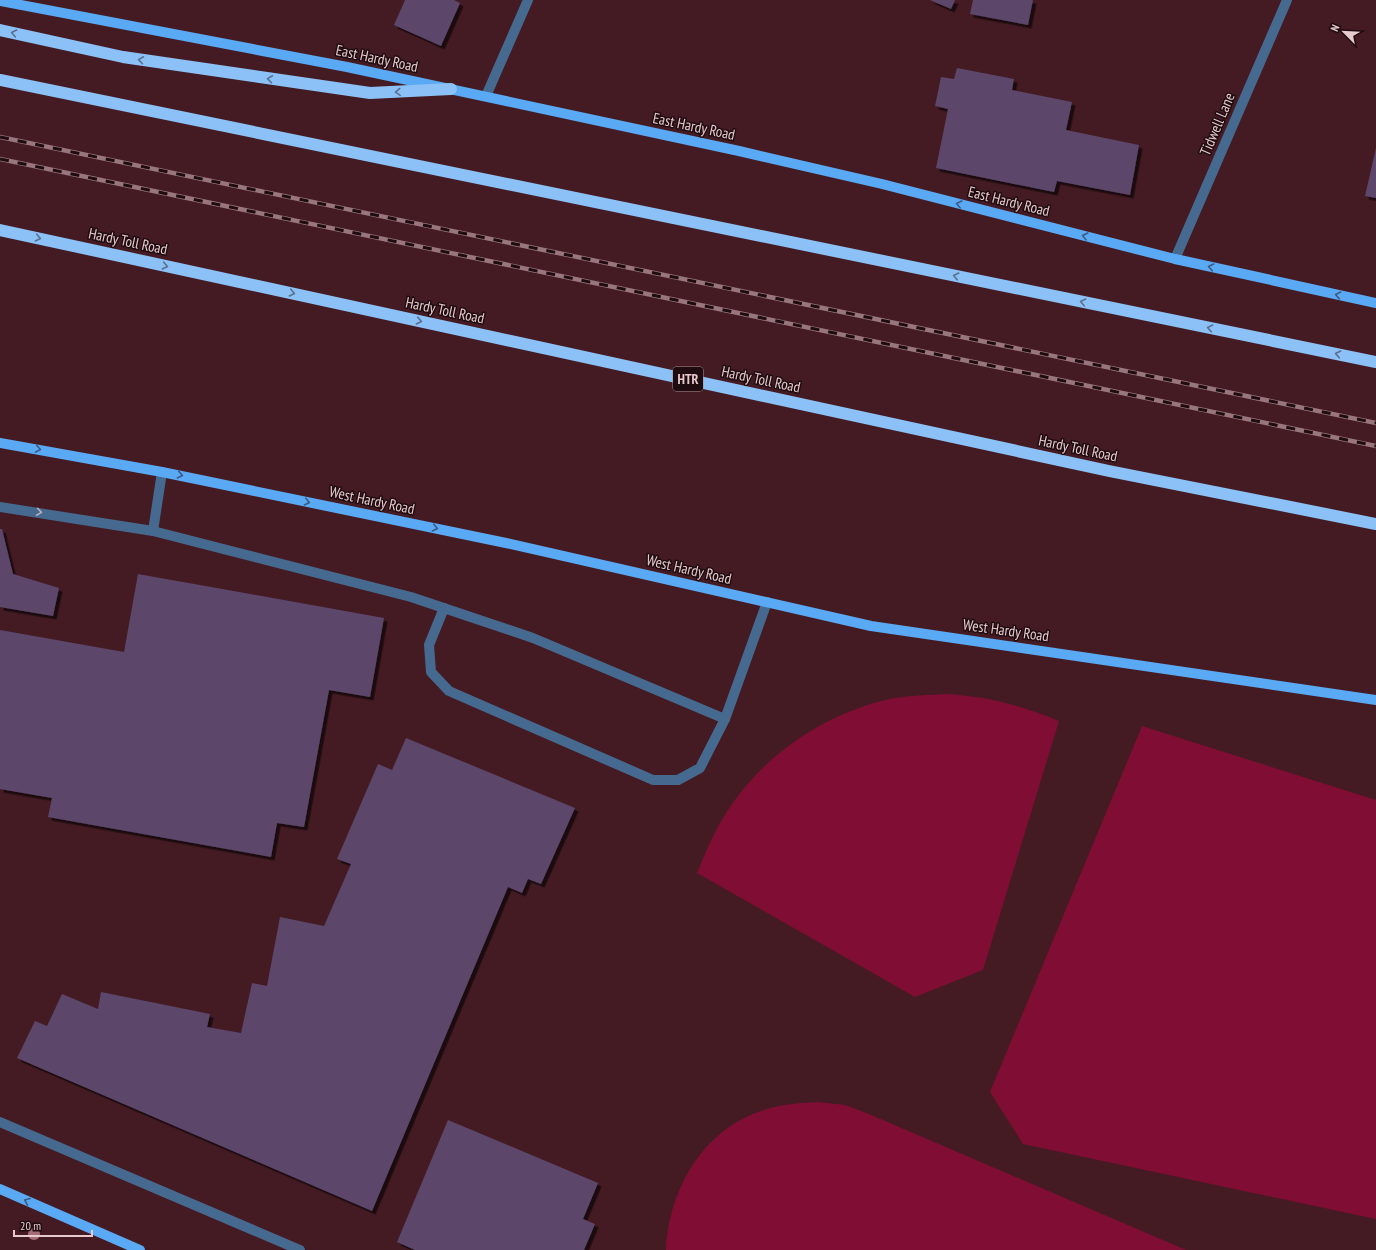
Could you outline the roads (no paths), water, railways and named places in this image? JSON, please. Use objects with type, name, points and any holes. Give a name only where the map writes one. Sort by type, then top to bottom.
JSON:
[{"type":"highway","points":[[0,30],[123,57],[370,93],[451,89]]},
{"type":"highway","points":[[0,80],[1376,362]]},
{"type":"highway","name":"Hardy Toll Road","points":[[0,230],[1109,471],[1376,524]]},
{"type":"main road","name":"East Hardy Road","points":[[0,1],[199,37],[486,96],[882,184],[1175,259],[1376,303]]},
{"type":"main road","name":"West Hardy Road","points":[[0,443],[162,472],[506,543],[871,626],[1376,700]]},
{"type":"main road","points":[[0,1189],[140,1250]]},
{"type":"street","points":[[486,96],[528,0]]},
{"type":"street","name":"Tidwell Lane","points":[[1175,259],[1287,0]]},
{"type":"street","points":[[153,531],[162,472]]},
{"type":"street","points":[[0,507],[153,531],[411,597],[533,638],[724,719]]},
{"type":"street","points":[[444,608],[429,645],[432,672],[449,691],[653,780],[678,780],[700,768],[724,719],[767,602]]},
{"type":"street","points":[[0,1122],[300,1250]]},
{"type":"railway","points":[[0,137],[1376,423]]},
{"type":"railway","points":[[0,159],[1376,446]]}]
